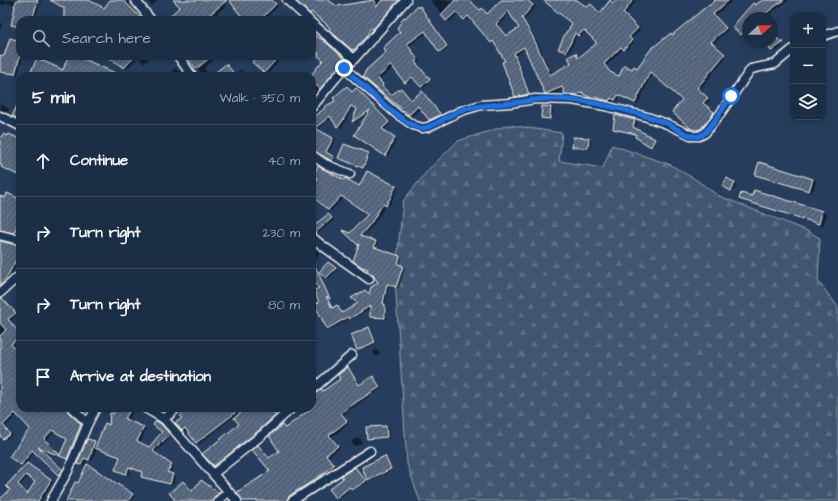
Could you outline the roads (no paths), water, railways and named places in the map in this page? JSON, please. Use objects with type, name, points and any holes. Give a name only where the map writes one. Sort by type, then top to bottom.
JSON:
[{"type":"street","points":[[135,0],[148,16]]},
{"type":"street","points":[[287,0],[305,16]]},
{"type":"street","points":[[316,102],[344,68],[354,59],[406,0]]},
{"type":"street","points":[[316,26],[354,59]]},
{"type":"street","points":[[826,35],[838,31]]},
{"type":"street","points":[[344,68],[397,114],[413,125],[422,128],[428,127],[461,110],[481,105],[510,103],[535,99],[572,100],[605,106],[647,117],[693,136],[699,136],[705,133],[720,114],[751,69],[775,64],[790,52]]},
{"type":"street","points":[[181,60],[189,72]]},
{"type":"street","points":[[0,116],[16,124]]},
{"type":"street","points":[[316,158],[325,164],[350,174]]},
{"type":"street","points":[[0,235],[16,239]]},
{"type":"street","points":[[316,240],[368,279],[319,243]]},
{"type":"street","points":[[0,294],[16,279]]},
{"type":"street","points":[[316,386],[352,354]]},
{"type":"street","points":[[76,412],[88,423]]},
{"type":"street","points":[[51,501],[68,471],[94,412]]},
{"type":"street","points":[[153,412],[164,418],[237,501]]},
{"type":"street","points":[[164,418],[172,412]]},
{"type":"street","points":[[213,474],[262,435],[288,412]]},
{"type":"street","points":[[292,501],[370,451]]},
{"type":"street","points":[[218,501],[228,492]]}]
